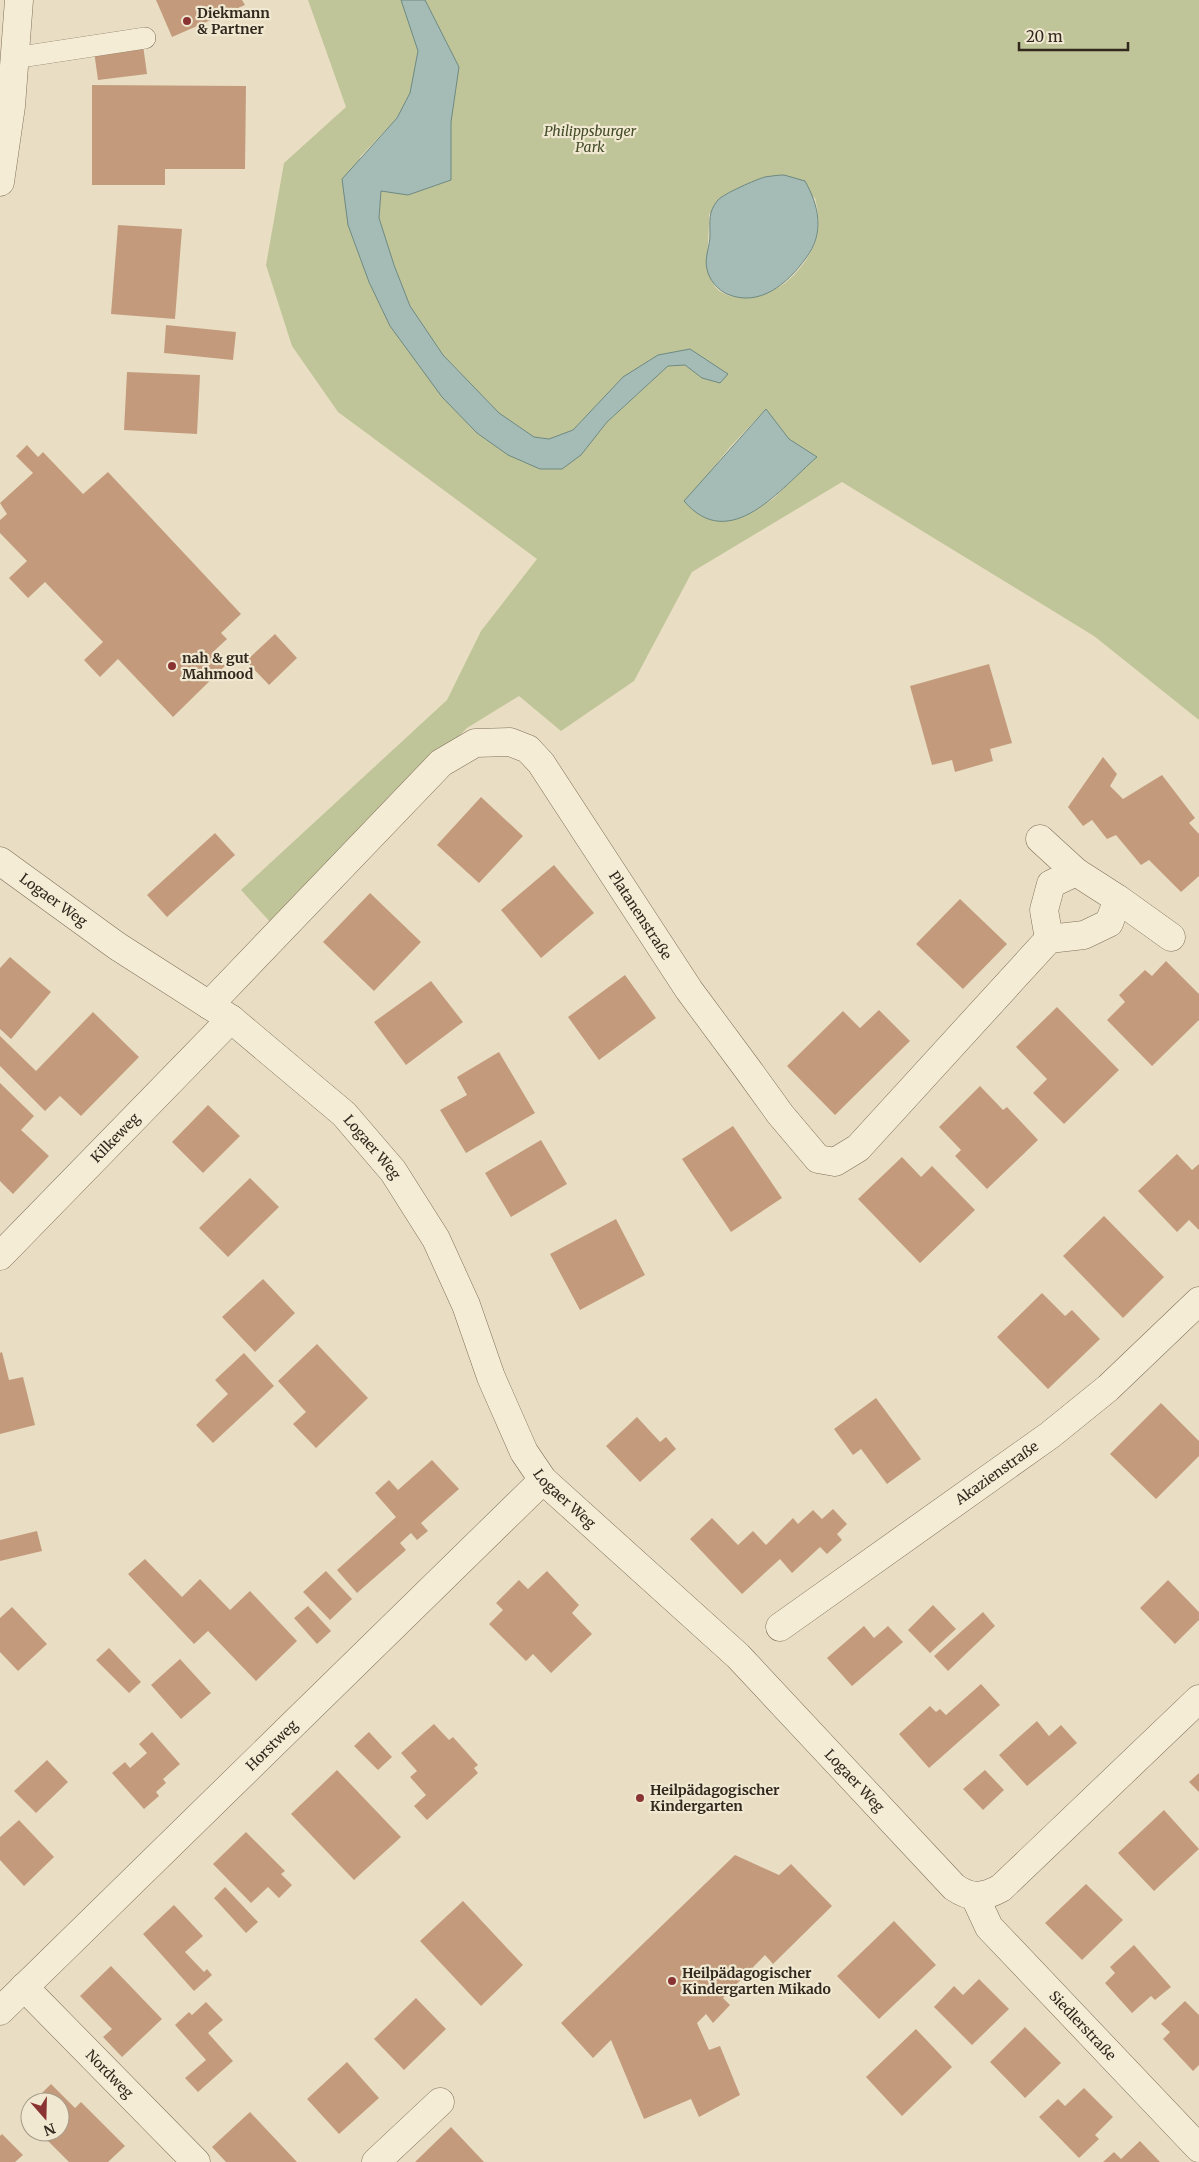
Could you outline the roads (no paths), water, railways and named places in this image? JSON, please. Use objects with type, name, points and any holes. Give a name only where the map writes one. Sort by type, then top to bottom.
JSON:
[{"type":"street","points":[[0,182],[11,106],[19,0]]},
{"type":"street","name":"Platanenstraße","points":[[220,1012],[440,763],[475,743],[510,742],[528,749],[541,763],[689,990],[780,1114],[818,1159],[835,1162],[858,1148],[1049,939]]},
{"type":"street","points":[[1040,839],[1076,872],[1171,937]]},
{"type":"street","name":"Logaer Weg","points":[[0,861],[117,946],[220,1012],[344,1114],[393,1172],[436,1239],[466,1305],[495,1386],[524,1452],[543,1480],[738,1656],[954,1887],[964,1894],[975,1897]]},
{"type":"street","points":[[1076,872],[1051,884],[1044,910],[1049,939],[1084,935],[1109,923],[1118,899]]},
{"type":"street","name":"Kilkeweg","points":[[0,1256],[220,1012]]},
{"type":"street","name":"Akazienstraße","points":[[780,1627],[1050,1435],[1108,1388],[1199,1301]]},
{"type":"street","name":"Horstweg","points":[[0,2011],[543,1480]]},
{"type":"street","points":[[975,1897],[988,1895],[1001,1888],[1199,1699]]},
{"type":"street","name":"Siedlerstraße","points":[[975,1897],[989,1927],[1199,2148]]},
{"type":"street","name":"Nordweg","points":[[24,1987],[196,2162]]},
{"type":"street","points":[[376,2162],[440,2102]]},
{"type":"lane","points":[[14,58],[145,38]]},
{"type":"water","points":[[401,0],[425,0],[459,67],[451,122],[451,180],[408,195],[381,191],[379,218],[410,306],[443,355],[499,413],[534,437],[549,439],[573,430],[623,377],[658,355],[690,349],[728,374],[720,383],[702,378],[685,365],[668,366],[607,422],[581,455],[562,469],[540,469],[508,455],[477,433],[442,397],[390,326],[369,282],[348,225],[342,179],[397,118],[410,93],[418,51]]},
{"type":"water","points":[[784,175],[805,181],[814,200],[818,229],[812,249],[791,276],[772,291],[751,298],[727,294],[712,281],[706,265],[710,239],[710,216],[713,208],[721,197],[740,187],[765,177]]},
{"type":"water","points":[[766,409],[789,439],[817,457],[788,485],[754,511],[737,519],[719,521],[701,516],[684,501]]},
{"type":"place","name":"Diekmann & Partner","points":[[187,21]]},
{"type":"place","name":"nah & gut Mahmood","points":[[172,666]]},
{"type":"place","name":"Heilpädagogischer Kindergarten","points":[[640,1798]]},
{"type":"place","name":"Heilpädagogischer Kindergarten Mikado","points":[[672,1981]]},
{"type":"park label","name":"Philippsburger Park","points":[[590,140]]}]
